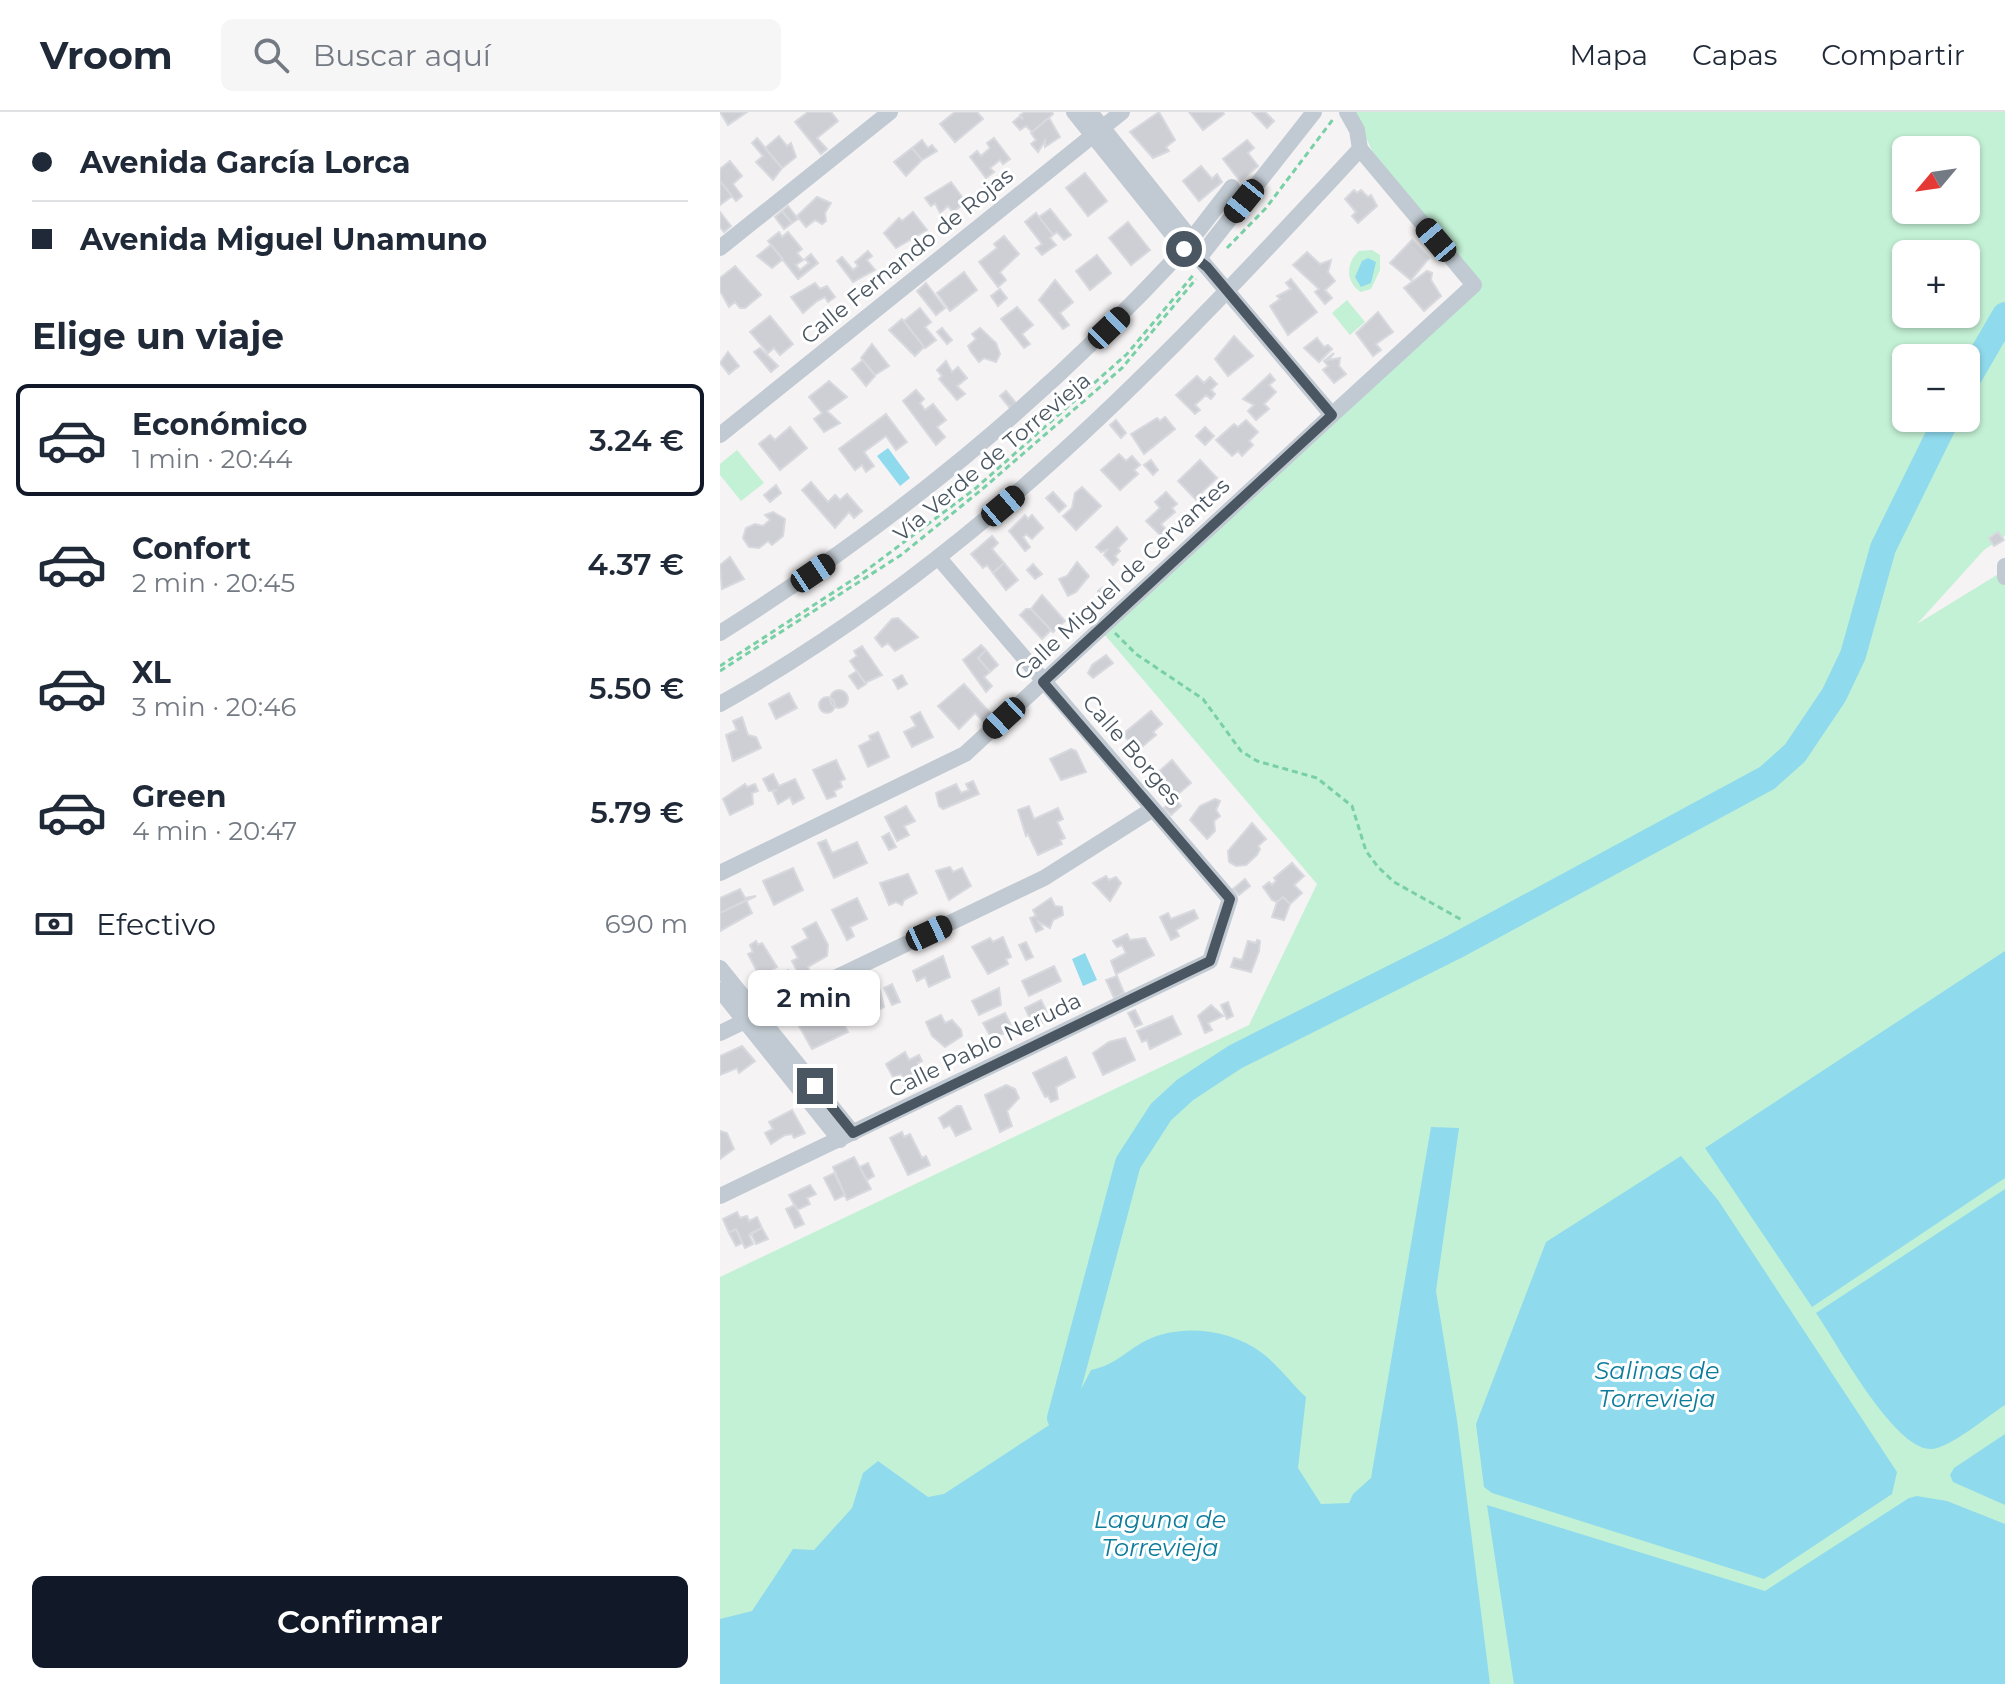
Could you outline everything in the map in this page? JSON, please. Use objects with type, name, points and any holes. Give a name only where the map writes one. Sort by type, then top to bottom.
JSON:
[{"type":"street","points":[[720,248],[890,112]]},
{"type":"street","points":[[1074,112],[1098,132],[1196,257],[1332,415]]},
{"type":"street","points":[[1090,112],[1098,132]]},
{"type":"street","name":"Calle Fernando de Rojas","points":[[720,435],[1122,112]]},
{"type":"street","points":[[720,633],[857,543],[963,461],[1196,257],[1314,112]]},
{"type":"street","points":[[720,704],[794,659],[938,557],[1052,465],[1160,362],[1360,149],[1357,130],[1347,112]]},
{"type":"street","name":"Calle Miguel de Cervantes","points":[[720,873],[956,761],[1474,285],[1360,149]]},
{"type":"street","points":[[1196,257],[1232,187]]},
{"type":"street","name":"Calle Borges","points":[[938,557],[1230,899]]},
{"type":"street","points":[[2005,566],[2005,577]]},
{"type":"street","points":[[720,1033],[1044,878],[1153,809]]},
{"type":"street","name":"Calle Pablo Neruda","points":[[720,1196],[1210,961],[1230,899]]},
{"type":"street","points":[[720,968],[751,1018],[846,1136]]},
{"type":"street","points":[[720,990],[751,1018]]},
{"type":"path","name":"Vía Verde de Torrevieja","points":[[720,669],[901,555],[1122,368],[1196,257],[1266,208],[1338,112]]},
{"type":"path","points":[[720,669],[872,567],[976,488],[1127,354],[1196,257]]},
{"type":"path","points":[[1106,623],[1136,654],[1203,699],[1241,751],[1257,761],[1317,778],[1352,806],[1366,851],[1378,867],[1394,882],[1462,920]]},
{"type":"green space","points":[[1354,112],[2005,112],[2005,536],[1984,550],[1917,624],[2005,570],[2005,1684],[720,1684],[720,1277],[1249,1025],[1317,884],[1105,635],[1481,287],[1375,157]]},
{"type":"green space","points":[[1372,250],[1380,255],[1380,270],[1371,289],[1361,292],[1350,278],[1351,261],[1359,251]]},
{"type":"green space","points":[[1347,300],[1365,322],[1350,335],[1332,313]]},
{"type":"green space","points":[[737,450],[764,483],[741,501],[720,475],[720,464]]},
{"type":"water","points":[[1368,258],[1376,262],[1371,283],[1361,287],[1355,277],[1362,261]]},
{"type":"water","points":[[888,448],[910,478],[900,486],[877,456]]},
{"type":"water","points":[[2005,951],[2005,1178],[1812,1307],[1705,1148]]},
{"type":"water","points":[[1085,953],[1097,980],[1083,986],[1072,959]]},
{"type":"water","name":"Laguna de Torrevieja","points":[[1431,1127],[1459,1128],[1436,1291],[1457,1420],[1490,1684],[720,1684],[720,1619],[752,1611],[793,1549],[814,1550],[852,1508],[863,1473],[878,1461],[928,1497],[944,1494],[1060,1418],[1073,1405],[1091,1370],[1107,1365],[1159,1335],[1189,1331],[1220,1334],[1249,1345],[1268,1358],[1306,1397],[1298,1468],[1321,1504],[1349,1503],[1353,1494],[1371,1478]]},
{"type":"water","name":"Salinas de Torrevieja","points":[[1681,1156],[1718,1200],[1897,1472],[1892,1494],[1764,1579],[1492,1493],[1484,1487],[1476,1424],[1546,1242]]},
{"type":"water","points":[[2005,1189],[2005,1405],[1947,1444],[1930,1449],[1915,1444],[1883,1413],[1816,1313]]},
{"type":"water","points":[[2005,1434],[2005,1505],[1953,1482],[1950,1475],[1954,1468]]},
{"type":"water","points":[[1917,1496],[1947,1501],[2005,1524],[2005,1684],[1514,1684],[1487,1505],[1765,1591],[1909,1498]]},
{"type":"building","points":[[720,112],[747,112],[728,125]]},
{"type":"building","points":[[808,112],[831,112],[838,121],[817,138],[827,149],[821,154],[795,122]]},
{"type":"building","points":[[955,112],[977,112],[983,119],[955,142],[940,124]]},
{"type":"building","points":[[1025,112],[1053,114],[1032,132],[1026,126],[1020,130],[1013,122],[1019,117],[1023,119],[1020,115]]},
{"type":"building","points":[[1159,112],[1175,140],[1166,147],[1169,151],[1153,158],[1130,132]]},
{"type":"building","points":[[1189,112],[1223,112],[1224,114],[1203,130]]},
{"type":"building","points":[[1252,112],[1265,112],[1274,121],[1267,128]]},
{"type":"building","points":[[1049,118],[1060,137],[1045,147],[1045,141],[1038,152],[1031,144],[1036,140],[1031,133]]},
{"type":"building","points":[[779,136],[787,146],[791,143],[796,157],[782,168],[765,148]]},
{"type":"building","points":[[757,138],[782,168],[773,180],[756,162],[763,156],[752,143]]},
{"type":"building","points":[[994,138],[1010,159],[1003,164],[1000,160],[990,168],[994,172],[986,178],[970,157],[977,151],[981,156],[990,148],[987,143]]},
{"type":"building","points":[[922,140],[928,148],[932,145],[937,151],[922,160],[912,148]]},
{"type":"building","points":[[1247,140],[1254,148],[1248,153],[1258,166],[1240,181],[1223,159]]},
{"type":"building","points":[[912,148],[922,160],[906,176],[894,162]]},
{"type":"building","points":[[730,161],[742,176],[733,184],[742,196],[736,201],[720,181],[720,169]]},
{"type":"building","points":[[1201,166],[1212,179],[1217,174],[1222,182],[1199,201],[1183,181]]},
{"type":"building","points":[[1085,173],[1107,201],[1088,216],[1066,188]]},
{"type":"building","points":[[720,181],[732,196],[720,205]]},
{"type":"building","points":[[951,182],[966,202],[953,212],[948,206],[940,213],[935,203],[931,206],[925,198]]},
{"type":"building","points":[[1354,190],[1357,193],[1361,190],[1368,197],[1371,195],[1377,206],[1358,223],[1352,216],[1356,212],[1345,199]]},
{"type":"building","points":[[817,197],[831,203],[825,213],[826,221],[822,224],[815,220],[806,227],[797,216]]},
{"type":"building","points":[[788,206],[798,219],[792,223],[782,211]]},
{"type":"building","points":[[1050,209],[1071,235],[1064,240],[1057,232],[1053,235],[1039,217]]},
{"type":"building","points":[[782,211],[792,223],[784,229],[775,217]]},
{"type":"building","points":[[720,212],[731,226],[724,232],[720,227]]},
{"type":"building","points":[[913,212],[927,230],[896,248],[884,233],[899,218],[902,221]]},
{"type":"building","points":[[1036,213],[1053,235],[1050,238],[1056,245],[1042,255],[1036,248],[1042,244],[1025,222]]},
{"type":"building","points":[[1128,222],[1150,250],[1131,265],[1109,238]]},
{"type":"building","points":[[779,232],[782,237],[788,232],[802,249],[797,253],[803,260],[796,265],[800,270],[809,263],[805,259],[811,254],[818,263],[798,279],[768,241]]},
{"type":"building","points":[[1004,236],[1019,254],[1000,272],[1006,280],[998,287],[979,262],[997,248],[994,244]]},
{"type":"building","points":[[1412,240],[1429,258],[1411,280],[1390,263]]},
{"type":"building","points":[[771,245],[783,259],[772,268],[757,256]]},
{"type":"building","points":[[868,251],[872,256],[867,260],[875,270],[853,282],[837,261],[842,257],[853,270],[858,266],[855,262]]},
{"type":"building","points":[[1307,252],[1320,264],[1331,260],[1328,272],[1335,281],[1325,290],[1332,298],[1325,304],[1315,292],[1319,289],[1293,265]]},
{"type":"building","points":[[1097,255],[1111,273],[1090,290],[1076,271]]},
{"type":"building","points":[[735,266],[761,295],[745,308],[740,308],[735,302],[729,307],[720,291],[720,278]]},
{"type":"building","points":[[1427,271],[1432,273],[1431,280],[1441,296],[1424,311],[1404,288]]},
{"type":"building","points":[[964,272],[977,290],[950,311],[937,293]]},
{"type":"building","points":[[1291,279],[1317,312],[1288,335],[1270,306],[1280,299],[1277,296],[1291,289],[1286,283]]},
{"type":"building","points":[[1055,280],[1073,302],[1060,313],[1069,325],[1063,329],[1039,300]]},
{"type":"building","points":[[815,283],[820,289],[827,286],[835,297],[828,302],[825,297],[817,301],[803,313],[791,297]]},
{"type":"building","points":[[926,283],[945,308],[936,315],[917,291]]},
{"type":"building","points":[[1000,289],[1007,298],[998,306],[991,296]]},
{"type":"building","points":[[1017,307],[1033,325],[1022,334],[1030,344],[1024,348],[1001,319]]},
{"type":"building","points":[[920,308],[931,322],[925,327],[936,340],[925,348],[904,321]]},
{"type":"building","points":[[1378,312],[1393,332],[1376,344],[1381,350],[1373,356],[1356,333]]},
{"type":"building","points":[[770,316],[793,344],[780,355],[774,348],[768,353],[750,332]]},
{"type":"building","points":[[902,319],[924,347],[915,356],[889,330]]},
{"type":"building","points":[[942,328],[952,340],[947,344],[937,332]]},
{"type":"building","points":[[980,328],[996,343],[1000,354],[996,362],[984,358],[979,362],[968,346],[976,339],[972,334]]},
{"type":"building","points":[[1234,336],[1253,356],[1228,376],[1215,359]]},
{"type":"building","points":[[1317,338],[1324,347],[1328,345],[1332,349],[1319,362],[1304,348]]},
{"type":"building","points":[[872,344],[889,366],[875,375],[861,358]]},
{"type":"building","points":[[760,348],[778,366],[771,372],[754,352]]},
{"type":"building","points":[[728,352],[739,366],[729,374],[720,363]]},
{"type":"building","points":[[1334,353],[1328,360],[1340,358],[1339,366],[1346,374],[1334,383],[1323,370],[1328,366],[1324,361]]},
{"type":"building","points":[[863,360],[875,376],[866,386],[852,369]]},
{"type":"building","points":[[946,361],[952,372],[958,367],[967,378],[957,386],[965,394],[957,400],[939,379],[942,376],[937,370]]},
{"type":"building","points":[[1270,374],[1275,380],[1269,385],[1276,392],[1264,404],[1269,409],[1256,420],[1248,411],[1254,405],[1243,399]]},
{"type":"building","points":[[1197,376],[1204,383],[1210,377],[1217,384],[1211,390],[1215,394],[1211,399],[1206,395],[1195,405],[1200,410],[1195,414],[1176,395]]},
{"type":"building","points":[[829,381],[847,397],[827,411],[840,423],[824,432],[814,419],[822,413],[809,397]]},
{"type":"building","points":[[916,390],[924,399],[920,403],[925,410],[933,404],[946,420],[937,427],[945,437],[936,445],[903,401]]},
{"type":"building","points":[[1006,391],[1016,403],[1010,408],[1000,396]]},
{"type":"building","points":[[886,414],[907,442],[896,450],[886,436],[864,452],[874,466],[866,472],[862,465],[855,470],[839,449]]},
{"type":"building","points":[[1165,417],[1175,429],[1144,454],[1131,434],[1157,418],[1160,421]]},
{"type":"building","points":[[1116,420],[1126,433],[1121,438],[1110,425]]},
{"type":"building","points":[[1246,420],[1258,432],[1249,441],[1253,445],[1242,456],[1238,451],[1232,456],[1216,440],[1234,424],[1238,427]]},
{"type":"building","points":[[790,427],[807,448],[780,470],[759,444],[770,435],[775,440]]},
{"type":"building","points":[[1205,427],[1214,436],[1205,445],[1196,436]]},
{"type":"building","points":[[1119,454],[1126,461],[1132,456],[1140,465],[1134,470],[1138,474],[1120,490],[1101,470]]},
{"type":"building","points":[[1151,460],[1158,470],[1153,475],[1144,465]]},
{"type":"building","points":[[1200,460],[1217,478],[1201,493],[1204,497],[1198,502],[1178,481]]},
{"type":"building","points":[[811,482],[828,502],[835,495],[840,500],[847,494],[862,511],[854,518],[849,512],[835,528],[802,490]]},
{"type":"building","points":[[776,485],[781,493],[770,502],[764,495]]},
{"type":"building","points":[[1082,487],[1101,506],[1076,530],[1063,516],[1072,508],[1075,493]]},
{"type":"building","points":[[1053,492],[1066,506],[1059,512],[1046,498]]},
{"type":"building","points":[[1166,492],[1177,504],[1172,508],[1175,512],[1161,524],[1169,533],[1163,538],[1146,521],[1160,508],[1155,502]]},
{"type":"building","points":[[773,512],[785,519],[783,536],[772,545],[768,541],[759,548],[749,547],[743,538],[746,528],[755,524],[763,526],[770,520],[765,515]]},
{"type":"building","points":[[1025,515],[1028,519],[1032,515],[1043,528],[1032,539],[1026,534],[1023,537],[1030,547],[1025,551],[1009,531]]},
{"type":"building","points":[[1117,527],[1127,539],[1118,548],[1120,551],[1115,556],[1118,560],[1113,565],[1104,555],[1107,550],[1101,552],[1096,547]]},
{"type":"building","points":[[1998,532],[2004,540],[1994,546],[1989,538]]},
{"type":"building","points":[[992,536],[998,543],[992,549],[1004,563],[993,573],[987,565],[983,568],[971,554]]},
{"type":"building","points":[[730,557],[744,579],[722,589],[720,565]]},
{"type":"building","points":[[1077,562],[1089,576],[1076,592],[1068,596],[1059,579],[1067,576]]},
{"type":"building","points":[[1004,563],[1018,580],[1006,590],[993,573]]},
{"type":"building","points":[[1033,564],[1042,574],[1035,579],[1027,570]]},
{"type":"building","points":[[1103,587],[1109,589],[1110,595],[1106,600],[1099,598],[1098,591]]},
{"type":"building","points":[[1042,595],[1065,621],[1053,632],[1031,609]]},
{"type":"building","points":[[1031,609],[1051,630],[1042,639],[1020,615]]},
{"type":"building","points":[[898,618],[918,637],[895,651],[888,643],[882,647],[875,638],[892,619]]},
{"type":"building","points":[[981,645],[986,650],[978,658],[990,672],[984,677],[992,686],[986,692],[963,660]]},
{"type":"building","points":[[862,646],[882,675],[865,683],[850,661],[857,656],[854,651]]},
{"type":"building","points":[[986,650],[998,665],[990,672],[978,658]]},
{"type":"building","points":[[1106,655],[1113,663],[1093,678],[1088,673],[1092,665]]},
{"type":"building","points":[[857,671],[866,684],[858,689],[849,676]]},
{"type":"building","points":[[902,675],[907,684],[898,689],[893,680]]},
{"type":"building","points":[[964,684],[992,715],[984,722],[975,713],[959,729],[938,706]]},
{"type":"building","points":[[839,690],[848,699],[839,708],[830,699]]},
{"type":"building","points":[[789,693],[797,708],[776,719],[769,704]]},
{"type":"building","points":[[824,697],[830,697],[835,705],[833,711],[824,713],[819,708],[819,702]]},
{"type":"building","points":[[1151,711],[1162,724],[1153,732],[1156,735],[1137,751],[1123,734]]},
{"type":"building","points":[[920,712],[933,737],[912,747],[904,732],[916,726],[911,717]]},
{"type":"building","points":[[742,717],[748,735],[756,737],[761,748],[733,761],[726,735],[737,730],[733,721]]},
{"type":"building","points":[[878,732],[889,757],[868,767],[859,746]]},
{"type":"building","points":[[1071,749],[1076,751],[1086,772],[1061,780],[1050,759]]},
{"type":"building","points":[[836,760],[845,779],[840,781],[842,787],[834,791],[836,796],[827,799],[813,770]]},
{"type":"building","points":[[1172,760],[1191,783],[1176,796],[1155,775]]},
{"type":"building","points":[[773,774],[779,786],[795,779],[804,798],[793,804],[790,797],[778,804],[773,792],[777,790],[769,791],[763,779]]},
{"type":"building","points":[[973,781],[979,794],[943,809],[939,806],[936,793],[956,784],[961,793],[969,790],[966,784]]},
{"type":"building","points":[[745,784],[747,787],[755,784],[758,791],[752,793],[753,804],[730,815],[723,799]]},
{"type":"building","points":[[1175,799],[1181,806],[1171,815],[1164,808]]},
{"type":"building","points":[[1215,799],[1220,801],[1216,810],[1220,816],[1214,821],[1215,831],[1207,839],[1190,820],[1200,806]]},
{"type":"building","points":[[906,806],[915,821],[904,826],[909,835],[897,841],[885,817]]},
{"type":"building","points":[[1029,806],[1034,819],[1058,808],[1063,819],[1057,822],[1065,838],[1060,840],[1062,844],[1038,855],[1028,834],[1026,836],[1018,810]]},
{"type":"building","points":[[1252,823],[1266,839],[1258,846],[1257,855],[1246,865],[1236,866],[1229,862],[1228,851]]},
{"type":"building","points":[[889,833],[896,847],[889,850],[882,837]]},
{"type":"building","points":[[826,840],[832,853],[857,842],[867,863],[834,878],[818,843]]},
{"type":"building","points":[[1292,863],[1304,876],[1294,885],[1302,893],[1290,904],[1283,897],[1277,902],[1272,900],[1263,887],[1269,882],[1272,885],[1276,881],[1274,878]]},
{"type":"building","points":[[950,867],[953,872],[962,868],[971,886],[949,900],[936,871]]},
{"type":"building","points":[[793,868],[803,890],[774,905],[763,881]]},
{"type":"building","points":[[908,874],[917,893],[904,900],[902,905],[896,902],[889,905],[880,883]]},
{"type":"building","points":[[1106,876],[1109,880],[1116,877],[1121,883],[1110,901],[1093,883]]},
{"type":"building","points":[[1245,879],[1250,886],[1239,895],[1233,889]]},
{"type":"building","points":[[740,889],[745,898],[756,896],[720,913],[720,898]]},
{"type":"building","points":[[1283,897],[1290,904],[1284,920],[1272,917],[1277,902]]},
{"type":"building","points":[[857,898],[867,919],[850,927],[854,936],[847,940],[832,910]]},
{"type":"building","points":[[1051,898],[1055,906],[1062,907],[1063,915],[1053,920],[1050,928],[1039,922],[1043,929],[1036,932],[1030,918],[1036,916],[1033,910]]},
{"type":"building","points":[[746,900],[752,913],[720,931],[720,913]]},
{"type":"building","points":[[1194,910],[1198,918],[1176,930],[1179,936],[1171,940],[1160,917],[1168,913],[1171,919]]},
{"type":"building","points":[[816,922],[828,945],[827,956],[808,967],[810,972],[800,977],[792,961],[798,958],[792,947],[808,938],[803,929]]},
{"type":"building","points":[[1127,934],[1130,940],[1145,938],[1154,955],[1116,974],[1111,961],[1126,953],[1122,945],[1117,947],[1113,941]]},
{"type":"building","points":[[1003,937],[1011,957],[1006,959],[1008,964],[988,974],[972,947],[990,938],[993,942]]},
{"type":"building","points":[[756,941],[758,945],[762,943],[777,967],[760,977],[748,954],[753,952],[750,945]]},
{"type":"building","points":[[1248,941],[1256,943],[1260,941],[1259,951],[1251,972],[1231,967],[1234,958],[1242,960]]},
{"type":"building","points":[[1026,942],[1033,957],[1026,960],[1019,945]]},
{"type":"building","points":[[943,956],[950,977],[929,987],[925,977],[917,981],[913,971]]},
{"type":"building","points":[[1054,966],[1061,981],[1029,996],[1022,981]]},
{"type":"building","points":[[788,970],[794,981],[786,985],[780,974]]},
{"type":"building","points":[[1117,976],[1124,993],[1114,998],[1106,980]]},
{"type":"building","points":[[892,984],[900,1002],[892,1005],[884,988]]},
{"type":"building","points":[[873,986],[876,993],[880,991],[884,1007],[871,1014],[867,1006],[860,1010],[857,1003],[868,995],[865,989]]},
{"type":"building","points":[[999,988],[1001,1005],[979,1015],[972,1001]]},
{"type":"building","points":[[1041,1000],[1047,1012],[1039,1016],[1042,1023],[1034,1027],[1025,1008]]},
{"type":"building","points":[[1228,1002],[1233,1016],[1227,1019],[1221,1005]]},
{"type":"building","points":[[835,1005],[848,1032],[812,1049],[799,1026]]},
{"type":"building","points":[[1211,1005],[1223,1016],[1208,1023],[1212,1030],[1205,1033],[1198,1016]]},
{"type":"building","points":[[1135,1010],[1142,1024],[1135,1027],[1128,1013]]},
{"type":"building","points":[[1005,1013],[1013,1029],[992,1039],[983,1023]]},
{"type":"building","points":[[941,1015],[945,1023],[952,1020],[962,1036],[945,1047],[932,1036],[926,1022]]},
{"type":"building","points":[[1172,1016],[1181,1034],[1150,1049],[1147,1040],[1142,1042],[1137,1031]]},
{"type":"building","points":[[1125,1038],[1135,1060],[1103,1075],[1093,1053],[1109,1042]]},
{"type":"building","points":[[742,1046],[755,1061],[739,1073],[737,1068],[720,1075],[720,1056]]},
{"type":"building","points":[[905,1052],[909,1060],[919,1055],[922,1061],[918,1063],[921,1068],[914,1071],[917,1078],[906,1084],[901,1074],[893,1077],[886,1064]]},
{"type":"building","points":[[1066,1057],[1075,1077],[1056,1087],[1058,1099],[1051,1102],[1048,1096],[1045,1097],[1033,1073]]},
{"type":"building","points":[[1006,1085],[1015,1089],[1019,1098],[1007,1111],[1012,1126],[1000,1132],[985,1095]]},
{"type":"building","points":[[961,1106],[971,1129],[956,1136],[950,1125],[944,1128],[939,1118]]},
{"type":"building","points":[[792,1110],[805,1133],[794,1138],[792,1134],[785,1135],[771,1144],[765,1133],[773,1129],[769,1122]]},
{"type":"building","points":[[720,1131],[727,1133],[734,1149],[720,1159]]},
{"type":"building","points":[[902,1132],[904,1137],[910,1134],[922,1158],[926,1156],[930,1165],[908,1175],[890,1138]]},
{"type":"building","points":[[854,1157],[871,1189],[847,1200],[833,1167]]},
{"type":"building","points":[[868,1163],[874,1176],[867,1180],[860,1167]]},
{"type":"building","points":[[834,1173],[845,1195],[835,1200],[824,1178]]},
{"type":"building","points":[[810,1185],[816,1194],[807,1198],[810,1204],[797,1210],[789,1195]]},
{"type":"building","points":[[795,1205],[804,1224],[795,1228],[786,1209]]},
{"type":"building","points":[[737,1212],[740,1218],[747,1216],[749,1221],[757,1217],[762,1228],[749,1235],[753,1244],[745,1248],[736,1229],[729,1233],[723,1219]]},
{"type":"building","points":[[762,1228],[768,1239],[756,1244],[751,1233]]},
{"type":"building","points":[[736,1229],[742,1243],[736,1246],[729,1233]]},
{"type":"waterway","points":[[1980,358],[2005,315]]},
{"type":"waterway","points":[[1060,1418],[1128,1163],[1161,1112],[1185,1090],[1235,1057],[1454,947],[1767,778],[1795,753],[1834,695],[1853,655],[1883,548],[1940,432]]},
{"type":"route","points":[[815,1086],[853,1133],[1210,961],[1230,899],[1043,682],[1332,415],[1199,258],[1184,249]]}]
